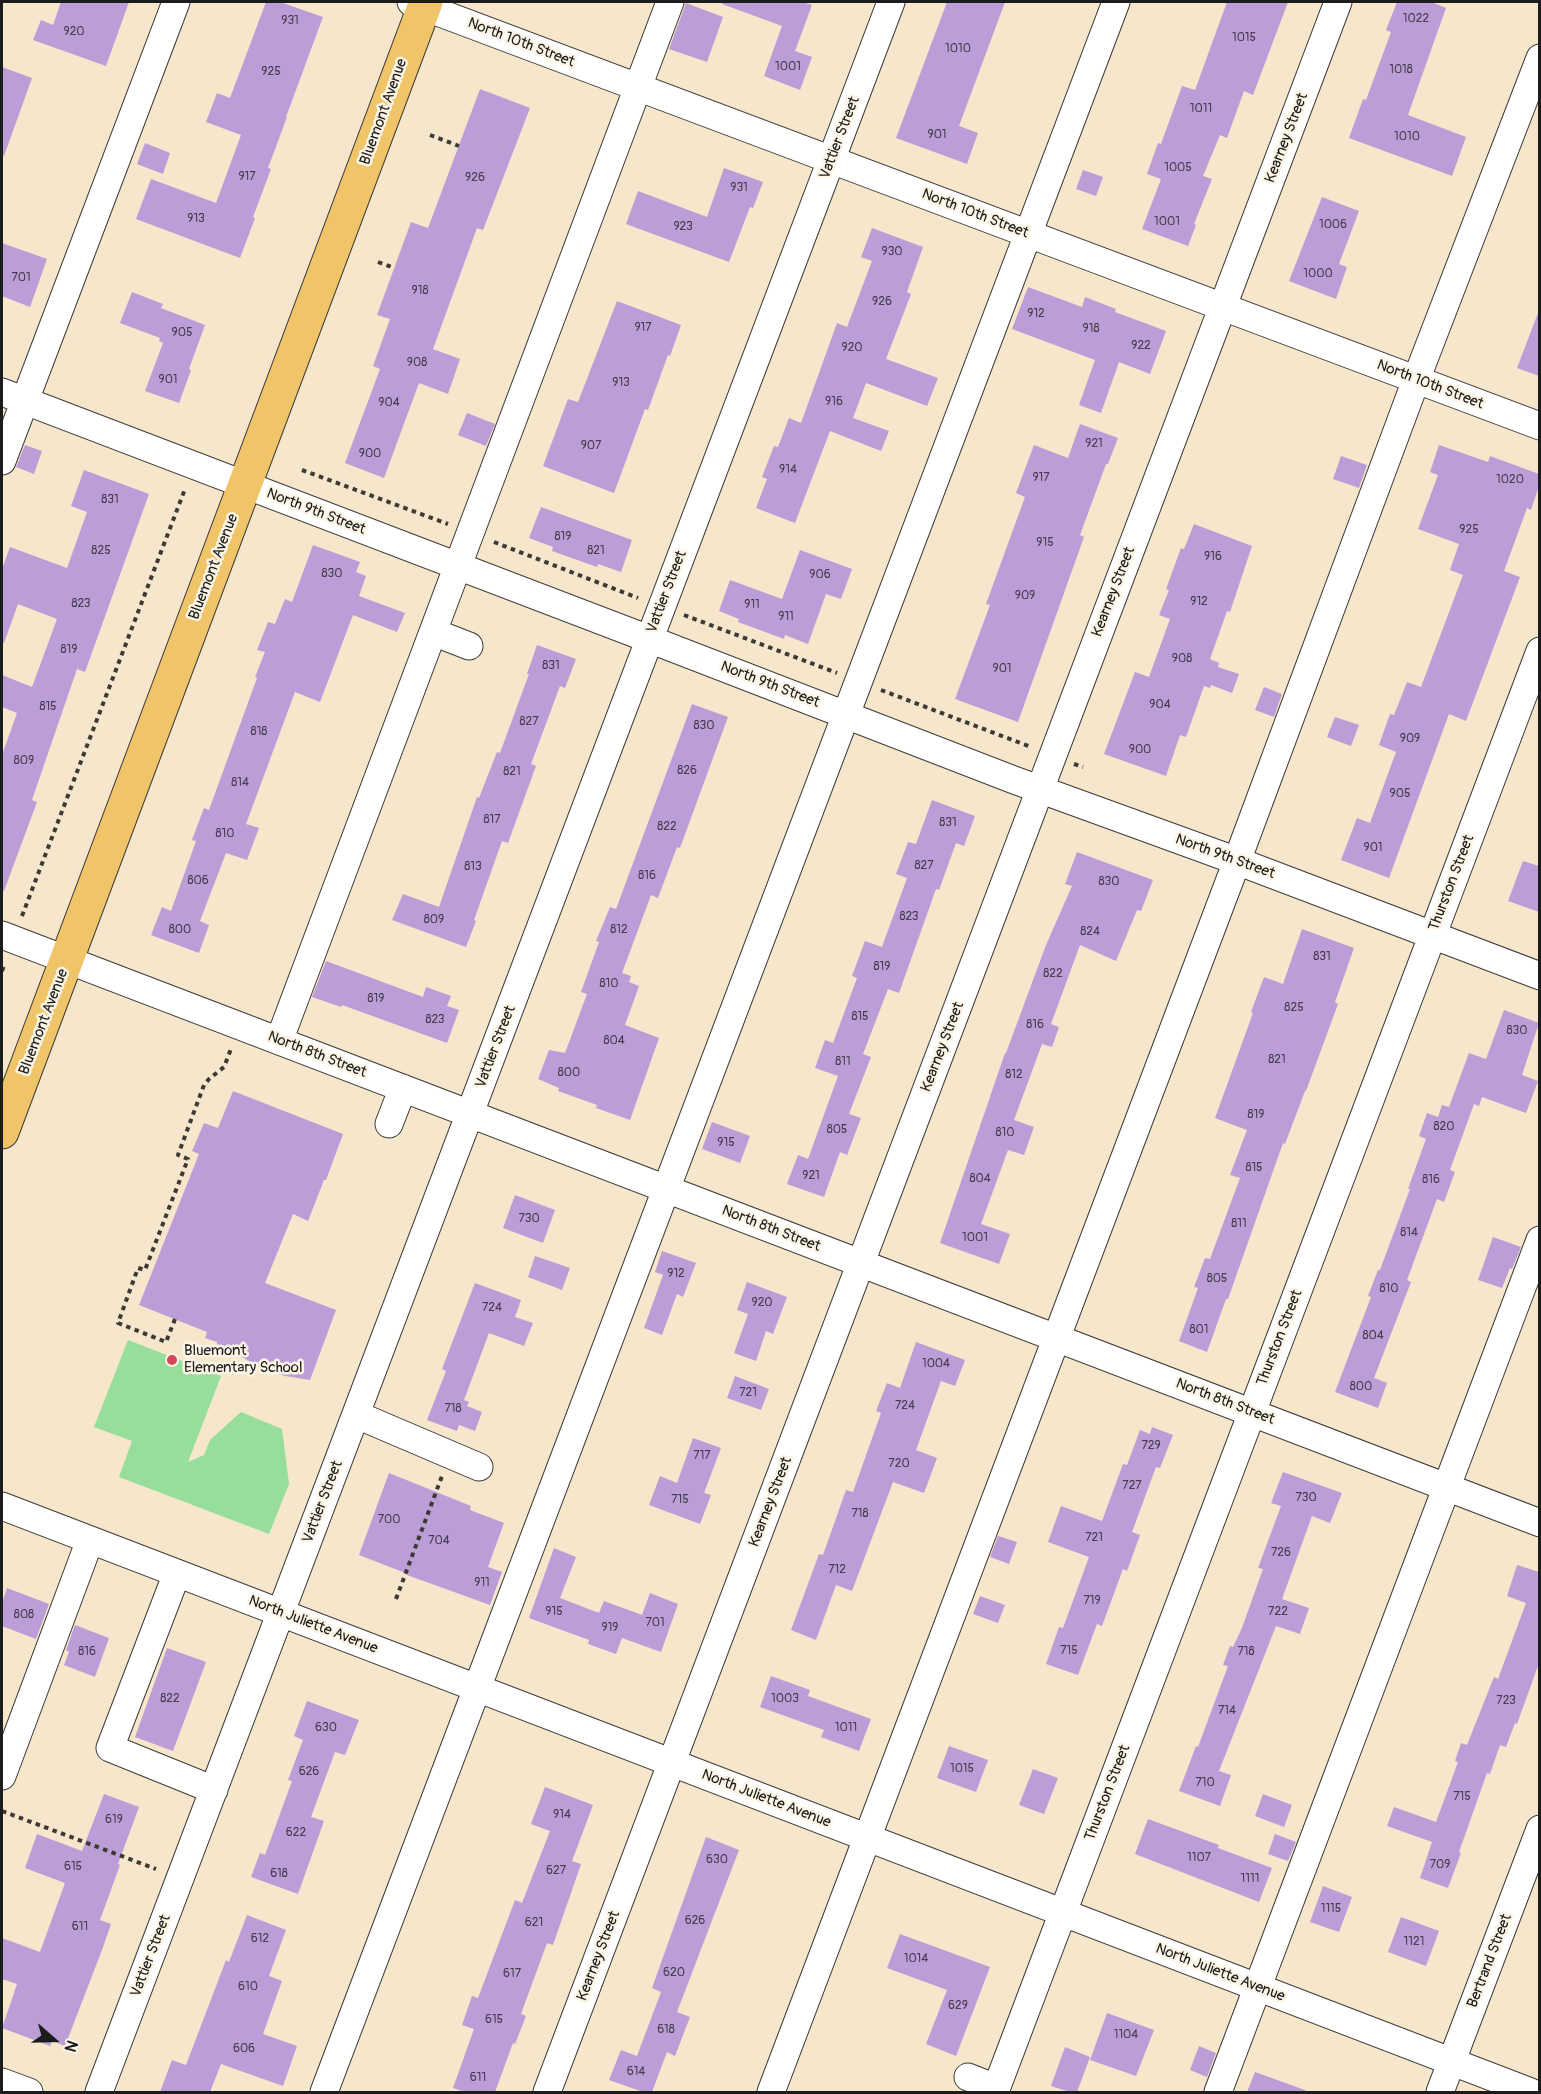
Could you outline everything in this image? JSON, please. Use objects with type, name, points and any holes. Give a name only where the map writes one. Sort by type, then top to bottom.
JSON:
[{"type":"main road","name":"Bluemont Avenue","points":[[2,1132],[245,485],[420,3]]},
{"type":"street","points":[[2,461],[13,397],[176,2]]},
{"type":"street","points":[[279,1041],[670,2]]},
{"type":"street","name":"Vattier Street","points":[[99,2092],[891,2]]},
{"type":"street","points":[[324,2092],[1116,2]]},
{"type":"street","name":"Kearney Street","points":[[547,2092],[1338,2]]},
{"type":"street","name":"North 10th Street","points":[[420,3],[1539,426]]},
{"type":"street","points":[[771,2092],[1539,58]]},
{"type":"street","name":"North 9th Street","points":[[13,397],[1040,790],[1237,861],[1539,976]]},
{"type":"street","points":[[433,632],[469,646]]},
{"type":"street","name":"Thurston Street","points":[[995,2090],[1539,651]]},
{"type":"street","name":"North 8th Street","points":[[8,937],[1539,1523]]},
{"type":"street","points":[[389,1124],[403,1088]]},
{"type":"street","points":[[1218,2092],[1539,1240]]},
{"type":"street","points":[[357,1415],[480,1467]]},
{"type":"street","name":"North Juliette Avenue","points":[[2,1506],[1531,2092]]},
{"type":"street","points":[[2,1776],[90,1540]]},
{"type":"street","points":[[177,1573],[111,1748],[214,1790]]},
{"type":"street","name":"Bertrand Street","points":[[1440,2092],[1539,1829]]},
{"type":"street","points":[[968,2077],[995,2090]]},
{"type":"street","points":[[2,2082],[29,2092]]},
{"type":"path","points":[[430,135],[459,146]]},
{"type":"path","points":[[378,262],[394,268]]},
{"type":"path","points":[[2,971],[8,937],[194,466]]},
{"type":"path","points":[[175,1319],[166,1342],[118,1323],[138,1268],[145,1270],[188,1159],[178,1155],[204,1085],[224,1067],[240,1026]]},
{"type":"path","points":[[396,1599],[450,1455]]},
{"type":"path","points":[[2,1811],[157,1870]]},
{"type":"green space","points":[[128,1340],[221,1376],[188,1462],[204,1455],[210,1440],[241,1412],[282,1429],[289,1484],[269,1534],[119,1477],[132,1441],[94,1427]]},
{"type":"building","points":[[61,2],[129,2],[106,66],[33,40],[41,20],[53,25]]},
{"type":"building","points":[[266,2],[280,2],[323,17],[268,168],[271,169],[240,258],[136,219],[151,179],[216,203],[241,135],[206,122],[217,93],[230,98]]},
{"type":"building","points":[[722,2],[802,2],[812,5],[795,51],[812,57],[800,90],[764,76],[782,26],[722,4]]},
{"type":"building","points":[[947,2],[1005,2],[959,126],[978,133],[967,164],[896,138]]},
{"type":"building","points":[[1227,2],[1288,2],[1253,95],[1244,91],[1227,138],[1220,135],[1203,176],[1212,179],[1188,246],[1142,229],[1161,179],[1147,174],[1158,143],[1161,144],[1182,86],[1195,90]]},
{"type":"building","points":[[1397,2],[1431,2],[1446,8],[1408,115],[1466,137],[1452,176],[1349,138],[1363,99],[1366,100],[1391,32],[1386,30]]},
{"type":"building","points":[[686,3],[723,17],[707,62],[669,49]]},
{"type":"building","points":[[2,67],[32,78],[4,156],[2,155]]},
{"type":"building","points":[[480,89],[530,108],[483,230],[477,228],[433,349],[460,359],[448,394],[419,383],[384,478],[345,463],[380,369],[373,366],[390,319],[377,315],[411,222],[428,228]]},
{"type":"building","points":[[145,143],[170,153],[163,174],[137,164]]},
{"type":"building","points":[[724,168],[763,182],[753,208],[750,207],[729,262],[626,224],[638,191],[707,217]]},
{"type":"building","points":[[1083,170],[1103,177],[1096,196],[1076,189]]},
{"type":"building","points":[[1322,197],[1359,211],[1339,264],[1347,267],[1336,299],[1289,281]]},
{"type":"building","points":[[872,228],[923,247],[907,292],[911,294],[886,359],[938,378],[927,406],[866,383],[853,418],[889,431],[881,451],[830,431],[795,523],[756,508],[767,479],[762,477],[774,446],[778,447],[789,418],[801,423],[837,323],[847,327],[872,261],[861,257]]},
{"type":"building","points":[[2,243],[47,259],[30,307],[2,296]]},
{"type":"building","points":[[1028,287],[1082,307],[1085,297],[1116,309],[1115,312],[1166,331],[1150,374],[1119,362],[1101,413],[1079,405],[1095,360],[1012,329]]},
{"type":"building","points":[[132,292],[163,304],[161,308],[205,325],[179,403],[145,391],[163,343],[159,341],[160,338],[120,323]]},
{"type":"building","points":[[617,301],[681,325],[648,410],[645,409],[614,493],[543,466],[568,399],[578,402]]},
{"type":"building","points":[[1539,314],[1539,376],[1517,368]]},
{"type":"building","points":[[467,413],[495,424],[486,446],[458,435]]},
{"type":"building","points":[[1080,424],[1118,438],[1080,535],[1084,537],[1018,722],[955,699],[990,605],[986,604],[1025,497],[1016,493],[1034,445],[1068,458]]},
{"type":"building","points":[[25,445],[42,451],[34,474],[16,467]]},
{"type":"building","points":[[1439,445],[1488,462],[1490,456],[1539,474],[1539,486],[1531,510],[1527,508],[1504,571],[1520,577],[1466,721],[1449,714],[1389,878],[1341,860],[1357,818],[1370,823],[1396,752],[1379,745],[1390,714],[1394,715],[1407,682],[1421,687],[1463,575],[1450,570],[1459,544],[1418,529],[1438,475],[1430,472]]},
{"type":"building","points":[[1341,456],[1367,465],[1359,488],[1333,479]]},
{"type":"building","points":[[84,470],[149,494],[85,672],[77,669],[32,800],[37,802],[4,891],[2,891],[2,755],[17,713],[2,707],[2,675],[32,687],[57,619],[18,604],[4,643],[2,643],[2,569],[10,547],[67,568],[87,512],[71,506]]},
{"type":"building","points":[[541,507],[632,540],[621,572],[598,564],[597,567],[552,551],[553,547],[529,538]]},
{"type":"building","points":[[1194,524],[1252,546],[1230,612],[1227,611],[1210,659],[1219,663],[1218,667],[1239,674],[1232,693],[1211,685],[1210,688],[1204,686],[1186,737],[1180,735],[1166,776],[1104,754],[1135,672],[1149,677],[1170,619],[1159,615],[1169,590],[1166,589],[1181,548],[1184,549]]},
{"type":"building","points":[[313,545],[360,562],[356,572],[366,576],[359,596],[405,613],[397,632],[353,615],[320,702],[295,692],[246,824],[259,828],[247,860],[226,853],[200,921],[209,925],[199,953],[151,935],[162,907],[171,911],[196,841],[192,840],[204,808],[209,810],[257,678],[255,677],[265,652],[257,650],[268,622],[275,624],[285,599],[292,602]]},
{"type":"building","points":[[800,550],[852,569],[841,599],[826,594],[808,644],[785,635],[784,639],[738,622],[739,619],[719,611],[730,580],[782,599]]},
{"type":"building","points":[[537,645],[576,659],[565,688],[560,686],[531,764],[536,766],[508,843],[502,841],[466,947],[392,920],[403,894],[439,907],[477,797],[479,798],[497,752],[500,753],[529,674],[527,674]]},
{"type":"building","points":[[1264,687],[1282,694],[1274,717],[1255,710]]},
{"type":"building","points":[[692,704],[728,717],[680,848],[677,847],[658,898],[651,895],[622,973],[631,976],[629,982],[639,986],[625,1025],[659,1038],[630,1120],[596,1108],[597,1105],[558,1091],[559,1088],[538,1079],[549,1050],[565,1053],[587,994],[581,992],[599,942],[596,941],[610,907],[616,909]]},
{"type":"building","points":[[1335,717],[1359,725],[1351,746],[1327,737]]},
{"type":"building","points":[[932,800],[975,816],[964,846],[956,843],[939,890],[936,889],[899,993],[888,989],[863,1054],[871,1057],[849,1114],[861,1118],[847,1155],[840,1152],[824,1197],[787,1184],[798,1155],[808,1159],[838,1076],[815,1068],[825,1040],[833,1043],[857,978],[852,976],[865,941],[882,947],[907,878],[896,874],[908,842],[916,844]]},
{"type":"building","points":[[1077,852],[1153,880],[1141,911],[1137,910],[1116,961],[1080,945],[1051,1024],[1059,1027],[1052,1047],[1042,1044],[1014,1120],[1034,1127],[1024,1155],[1008,1150],[981,1224],[1010,1234],[999,1264],[940,1243],[1005,1053],[1046,945],[1072,886],[1065,884]]},
{"type":"building","points":[[1523,861],[1539,866],[1539,912],[1508,901]]},
{"type":"building","points":[[1302,929],[1354,948],[1335,1002],[1338,1004],[1306,1091],[1285,1144],[1283,1143],[1207,1352],[1179,1341],[1198,1288],[1194,1287],[1205,1258],[1210,1259],[1240,1178],[1230,1175],[1247,1130],[1215,1118],[1264,977],[1283,984]]},
{"type":"building","points":[[326,961],[423,997],[426,987],[451,996],[447,1006],[459,1010],[447,1043],[342,1005],[341,1007],[312,997]]},
{"type":"building","points":[[1504,1010],[1539,1023],[1522,1075],[1538,1081],[1526,1113],[1482,1097],[1479,1106],[1474,1104],[1450,1170],[1455,1172],[1444,1202],[1437,1199],[1407,1280],[1411,1282],[1374,1378],[1387,1383],[1378,1408],[1335,1392],[1371,1297],[1368,1296],[1410,1189],[1408,1189],[1426,1139],[1419,1136],[1427,1113],[1438,1117],[1442,1105],[1449,1107],[1469,1053],[1486,1059]]},
{"type":"building","points":[[233,1091],[343,1134],[308,1221],[293,1214],[265,1283],[336,1310],[310,1380],[262,1369],[217,1342],[205,1338],[207,1332],[139,1305],[199,1154],[192,1151],[204,1123],[218,1128]]},
{"type":"building","points":[[712,1122],[750,1136],[740,1163],[702,1149]]},
{"type":"building","points":[[515,1195],[555,1210],[543,1243],[503,1228]]},
{"type":"building","points":[[1493,1237],[1521,1247],[1502,1288],[1478,1280]]},
{"type":"building","points":[[662,1251],[696,1263],[683,1297],[677,1294],[662,1335],[644,1328],[663,1275],[655,1272]]},
{"type":"building","points":[[535,1256],[570,1268],[562,1290],[528,1277]]},
{"type":"building","points":[[747,1282],[787,1297],[773,1334],[766,1331],[756,1361],[734,1353],[748,1314],[737,1310]]},
{"type":"building","points":[[475,1283],[521,1300],[515,1317],[533,1323],[524,1346],[489,1333],[464,1400],[469,1402],[467,1406],[482,1412],[475,1431],[459,1425],[457,1431],[427,1420],[446,1371],[442,1369]]},
{"type":"building","points":[[916,1342],[965,1360],[955,1386],[941,1381],[916,1450],[937,1458],[924,1493],[893,1482],[852,1591],[836,1585],[816,1640],[791,1630],[819,1554],[823,1555],[846,1490],[853,1492],[881,1413],[876,1411],[887,1383],[900,1388]]},
{"type":"building","points":[[735,1376],[769,1389],[761,1410],[727,1398]]},
{"type":"building","points":[[1152,1427],[1173,1435],[1160,1468],[1156,1467],[1132,1532],[1140,1535],[1127,1571],[1123,1569],[1102,1626],[1097,1624],[1078,1675],[1046,1664],[1059,1627],[1063,1628],[1089,1557],[1048,1542],[1061,1506],[1102,1521],[1123,1464],[1127,1465],[1140,1430],[1150,1434]]},
{"type":"building","points":[[693,1438],[721,1448],[704,1493],[711,1495],[700,1524],[649,1505],[660,1476],[677,1483]]},
{"type":"building","points":[[1283,1472],[1342,1493],[1330,1523],[1312,1516],[1282,1599],[1309,1608],[1300,1634],[1276,1626],[1219,1771],[1231,1775],[1220,1806],[1179,1791],[1228,1666],[1223,1665],[1230,1646],[1233,1647],[1242,1628],[1263,1569],[1258,1568],[1281,1506],[1271,1503]]},
{"type":"building","points":[[389,1473],[471,1506],[470,1510],[504,1523],[488,1567],[502,1572],[490,1605],[359,1555]]},
{"type":"building","points":[[998,1536],[1017,1542],[1009,1564],[990,1557]]},
{"type":"building","points":[[554,1548],[576,1557],[560,1598],[599,1613],[604,1601],[642,1615],[650,1593],[678,1604],[661,1652],[622,1638],[616,1654],[588,1644],[589,1640],[529,1618]]},
{"type":"building","points":[[1517,1565],[1539,1572],[1539,1663],[1517,1724],[1515,1723],[1506,1747],[1500,1745],[1490,1774],[1487,1773],[1448,1888],[1420,1878],[1432,1842],[1387,1826],[1394,1807],[1436,1822],[1458,1762],[1455,1761],[1461,1743],[1467,1745],[1494,1677],[1498,1679],[1526,1603],[1507,1596]]},
{"type":"building","points":[[7,1588],[49,1604],[36,1639],[2,1626],[2,1603]]},
{"type":"building","points":[[980,1596],[1005,1605],[998,1623],[973,1614]]},
{"type":"building","points":[[75,1625],[109,1638],[95,1677],[64,1665],[69,1652],[66,1650]]},
{"type":"building","points":[[167,1648],[206,1662],[173,1751],[135,1737]]},
{"type":"building","points":[[771,1676],[810,1690],[808,1696],[871,1719],[859,1751],[821,1737],[824,1730],[760,1707]]},
{"type":"building","points":[[307,1701],[359,1720],[345,1755],[335,1752],[311,1817],[324,1821],[298,1894],[251,1877],[260,1853],[265,1855],[292,1781],[288,1780],[303,1740],[294,1736]]},
{"type":"building","points":[[949,1746],[988,1760],[976,1792],[937,1778]]},
{"type":"building","points":[[1033,1769],[1058,1778],[1044,1814],[1019,1805]]},
{"type":"building","points":[[545,1787],[593,1805],[572,1861],[581,1864],[553,1945],[547,1943],[521,2014],[526,2016],[515,2044],[513,2043],[495,2092],[465,2092],[453,2088],[474,2029],[462,2025],[472,1996],[478,1998],[515,1900],[522,1903],[550,1831],[531,1824]]},
{"type":"building","points":[[104,1794],[139,1807],[100,1920],[111,1924],[102,1950],[65,2046],[52,2041],[50,2046],[2,2028],[17,1984],[2,1979],[2,1938],[40,1952],[65,1883],[25,1868],[37,1834],[82,1851]]},
{"type":"building","points":[[1263,1794],[1292,1805],[1284,1827],[1255,1816]]},
{"type":"building","points":[[1148,1819],[1219,1845],[1218,1848],[1272,1868],[1259,1902],[1135,1854]]},
{"type":"building","points":[[1275,1834],[1296,1842],[1288,1861],[1268,1854]]},
{"type":"building","points":[[706,1837],[739,1850],[677,2012],[690,2017],[675,2056],[667,2052],[652,2092],[643,2092],[609,2080],[621,2050],[637,2056],[661,1992],[652,1988]]},
{"type":"building","points":[[1323,1886],[1352,1897],[1339,1932],[1310,1922]]},
{"type":"building","points":[[247,1915],[286,1930],[269,1976],[282,1981],[263,2034],[297,2046],[283,2086],[221,2064],[210,2092],[160,2092],[172,2060],[186,2065],[226,1960],[229,1962]]},
{"type":"building","points":[[1401,1917],[1439,1931],[1426,1966],[1388,1952]]},
{"type":"building","points":[[900,1934],[990,1967],[956,2056],[926,2044],[947,1990],[887,1968]]},
{"type":"building","points":[[1107,2013],[1154,2030],[1136,2076],[1090,2060]]},
{"type":"building","points":[[1199,2046],[1216,2053],[1207,2077],[1190,2070]]},
{"type":"building","points":[[1065,2047],[1090,2057],[1077,2092],[1051,2086]]},
{"type":"building","points":[[1255,2072],[1305,2090],[1305,2092],[1247,2092]]},
{"type":"place","name":"Bluemont Elementary School","points":[[172,1360]]}]
